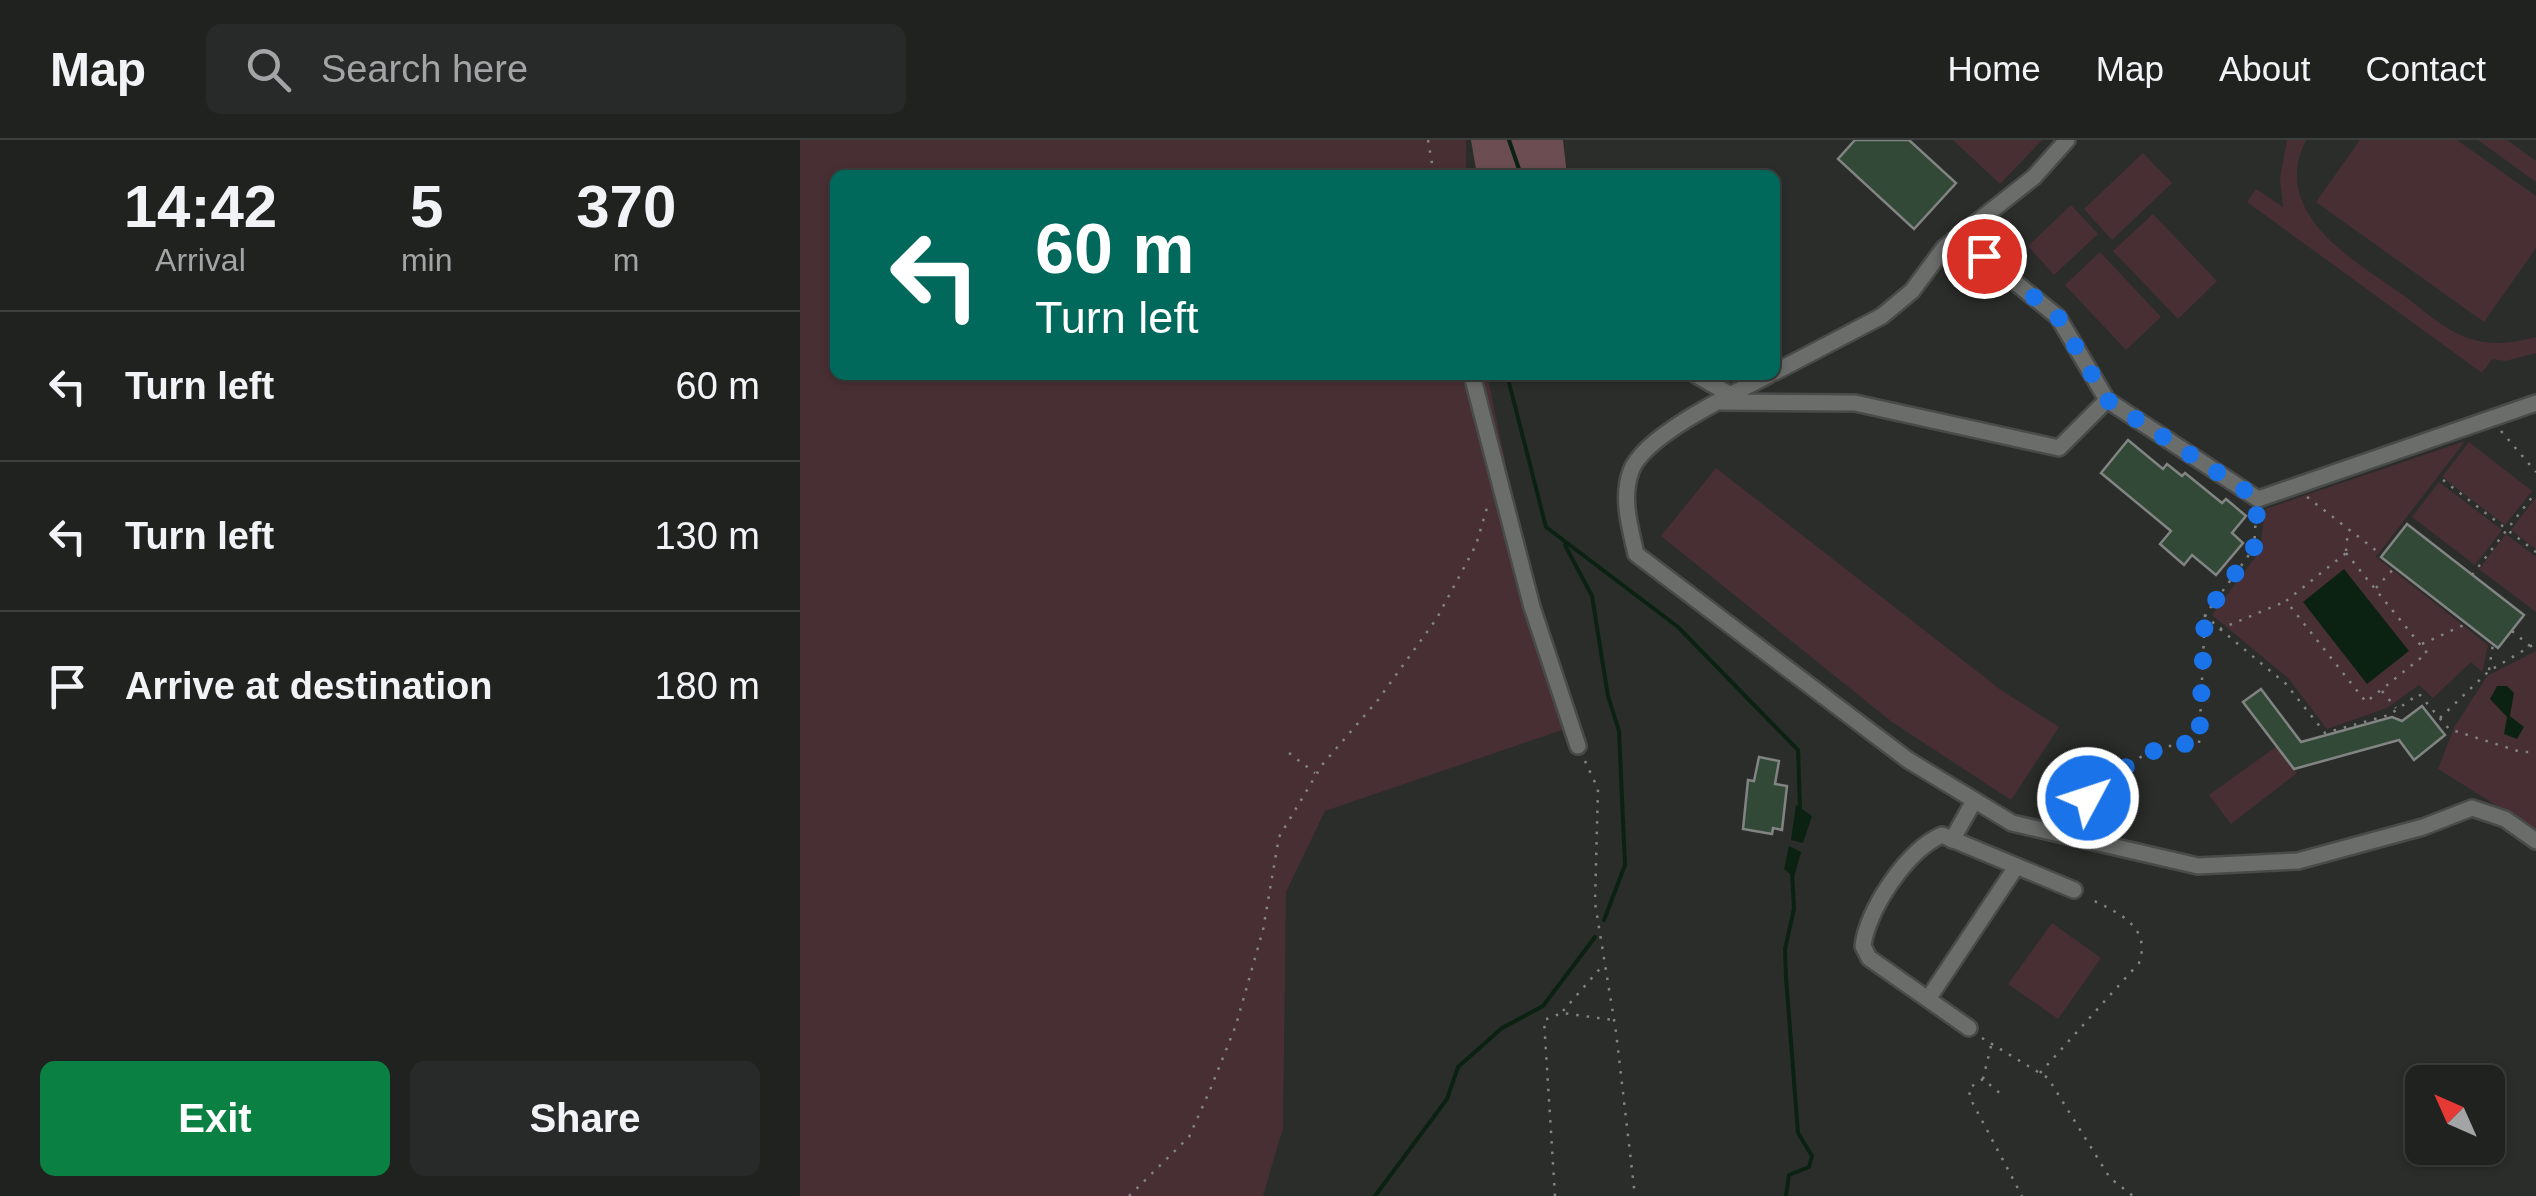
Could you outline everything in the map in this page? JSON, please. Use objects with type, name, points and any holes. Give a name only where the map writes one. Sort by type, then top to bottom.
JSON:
[{"type":"street","points":[[1780,370],[1882,316],[1912,292],[1958,236],[2034,177],[2067,140]]},
{"type":"street","points":[[1958,236],[2058,317],[2107,400],[2258,499],[2536,403]]},
{"type":"street","points":[[1473,380],[1532,607],[1578,746]]},
{"type":"street","points":[[1702,380],[1724,398],[1855,403],[2059,448],[2107,400]]},
{"type":"street","points":[[1760,380],[1724,398],[1646,450],[1631,469],[1626,507],[1636,554],[1908,760],[1974,801],[2012,823],[2056,836],[2198,866],[2250,866],[2341,851],[2472,808],[2505,819],[2536,842]]},
{"type":"street","points":[[1952,840],[1974,801]]},
{"type":"street","points":[[1969,1028],[1869,958],[1862,946],[1864,934],[1895,881],[1920,850],[1942,835],[2074,890]]},
{"type":"street","points":[[1928,999],[2016,867]]},
{"type":"path","points":[[1428,140],[1433,170]]},
{"type":"path","points":[[2491,418],[2536,472]]},
{"type":"path","points":[[2443,480],[2536,552]]},
{"type":"path","points":[[2294,486],[2382,555]]},
{"type":"path","points":[[2472,575],[2536,492]]},
{"type":"path","points":[[1129,1196],[1189,1138],[1236,1025],[1264,930],[1279,837],[1316,774],[1437,618],[1476,545],[1490,495]]},
{"type":"path","points":[[2056,836],[2088,798],[2135,760],[2176,742],[2199,744],[2205,615],[2254,548],[2258,499]]},
{"type":"path","points":[[2286,601],[2366,702],[2427,652],[2346,552],[2348,530]]},
{"type":"path","points":[[2220,629],[2286,601],[2346,552]]},
{"type":"path","points":[[2375,589],[2397,566]]},
{"type":"path","points":[[2205,615],[2286,684],[2325,733],[2397,709],[2418,694],[2449,729],[2521,752],[2536,752]]},
{"type":"path","points":[[2420,644],[2466,624]]},
{"type":"path","points":[[2440,718],[2489,671],[2534,645],[2512,631]]},
{"type":"path","points":[[2489,671],[2494,644]]},
{"type":"path","points":[[2381,690],[2397,709]]},
{"type":"path","points":[[1578,746],[1598,789],[1595,903],[1635,1196]]},
{"type":"path","points":[[1289,753],[1316,774]]},
{"type":"path","points":[[2040,1073],[2139,963],[2143,952],[2144,941],[2120,913],[2074,890]]},
{"type":"path","points":[[1554,1196],[1544,1020],[1562,1013],[1605,963]]},
{"type":"path","points":[[1562,1013],[1614,1020]]},
{"type":"path","points":[[1969,1028],[2055,1086],[2110,1178],[2132,1196]]},
{"type":"path","points":[[1992,1044],[1983,1079],[1969,1088],[1970,1098],[2022,1196]]},
{"type":"path","points":[[1983,1079],[2002,1095]]},
{"type":"shaded area","points":[[800,140],[1466,140],[1466,170],[830,170],[830,380],[1488,380],[1562,730],[1325,811],[1286,892],[1283,1128],[1263,1196],[800,1196]]},
{"type":"shaded area","points":[[1471,140],[1563,140],[1566,170],[1476,170]]},
{"type":"shaded area","points":[[1953,140],[2042,140],[2000,184]]},
{"type":"shaded area","points":[[2287,140],[2306,140],[2298,166],[2299,191],[2322,232],[2341,250],[2455,333],[2491,343],[2536,337],[2536,353],[2506,361],[2492,359],[2482,373],[2247,202],[2256,189],[2283,207],[2280,178]]},
{"type":"shaded area","points":[[2360,140],[2457,140],[2536,196],[2536,248],[2484,322],[2316,202]]},
{"type":"shaded area","points":[[2478,140],[2507,140],[2536,161],[2536,182]]},
{"type":"shaded area","points":[[2143,153],[2172,183],[2112,240],[2084,209]]},
{"type":"shaded area","points":[[2071,205],[2098,234],[2054,275],[2028,246]]},
{"type":"shaded area","points":[[2153,214],[2217,281],[2178,319],[2113,251]]},
{"type":"shaded area","points":[[2100,252],[2161,317],[2126,350],[2065,285]]},
{"type":"shaded area","points":[[2465,441],[2376,557],[2488,645],[2482,672],[2471,662],[2433,698],[2419,685],[2387,708],[2327,729],[2288,678],[2212,615],[2260,551],[2265,509]]},
{"type":"shaded area","points":[[2469,442],[2532,491],[2505,525],[2442,477]]},
{"type":"shaded area","points":[[1716,468],[2001,690],[2059,727],[2011,800],[1892,722],[1661,536]]},
{"type":"shaded area","points":[[2439,482],[2502,530],[2475,565],[2412,517]]},
{"type":"shaded area","points":[[2536,497],[2536,549],[2511,530]]},
{"type":"shaded area","points":[[2506,534],[2536,557],[2536,612],[2479,569]]},
{"type":"shaded area","points":[[2344,569],[2409,651],[2367,684],[2303,602]]},
{"type":"shaded area","points":[[2536,651],[2536,830],[2438,769],[2454,728],[2487,676]]},
{"type":"shaded area","points":[[2497,686],[2507,686],[2514,693],[2510,716],[2524,727],[2517,739],[2504,734],[2507,717],[2490,699]]},
{"type":"shaded area","points":[[2277,746],[2297,773],[2231,824],[2209,795]]},
{"type":"shaded area","points":[[1796,805],[1812,816],[1803,843],[1791,840]]},
{"type":"shaded area","points":[[1789,846],[1801,852],[1794,877],[1784,869]]},
{"type":"shaded area","points":[[2052,923],[2101,958],[2058,1019],[2008,984]]},
{"type":"building","points":[[1855,140],[1909,140],[1956,183],[1914,229],[1838,159]]},
{"type":"building","points":[[2128,440],[2163,469],[2167,464],[2182,476],[2185,473],[2222,503],[2226,499],[2246,516],[2232,533],[2243,543],[2216,575],[2192,555],[2184,565],[2160,544],[2171,531],[2101,473]]},
{"type":"building","points":[[2407,524],[2524,615],[2498,648],[2381,557]]},
{"type":"building","points":[[2261,689],[2301,742],[2392,717],[2402,721],[2422,706],[2445,735],[2414,760],[2399,740],[2294,769],[2243,702]]},
{"type":"building","points":[[1759,757],[1779,761],[1775,784],[1787,786],[1782,830],[1773,828],[1772,834],[1743,829],[1748,780],[1754,781]]},
{"type":"waterway","points":[[1509,140],[1519,170]]},
{"type":"waterway","points":[[1508,380],[1546,527],[1678,627],[1798,750],[1800,808]]},
{"type":"waterway","points":[[1565,545],[1592,596],[1608,696],[1619,731],[1625,865],[1604,920]]},
{"type":"waterway","points":[[1786,1196],[1789,1175],[1809,1167],[1812,1156],[1798,1133],[1786,977],[1785,949],[1794,909],[1792,871]]},
{"type":"waterway","points":[[1375,1196],[1447,1099],[1458,1067],[1502,1028],[1543,1006],[1595,937]]},
{"type":"route","points":[[1984,256],[2058,317],[2107,400],[2258,499],[2254,548],[2205,615],[2199,744],[2176,742],[2154,748],[2088,798]]}]
